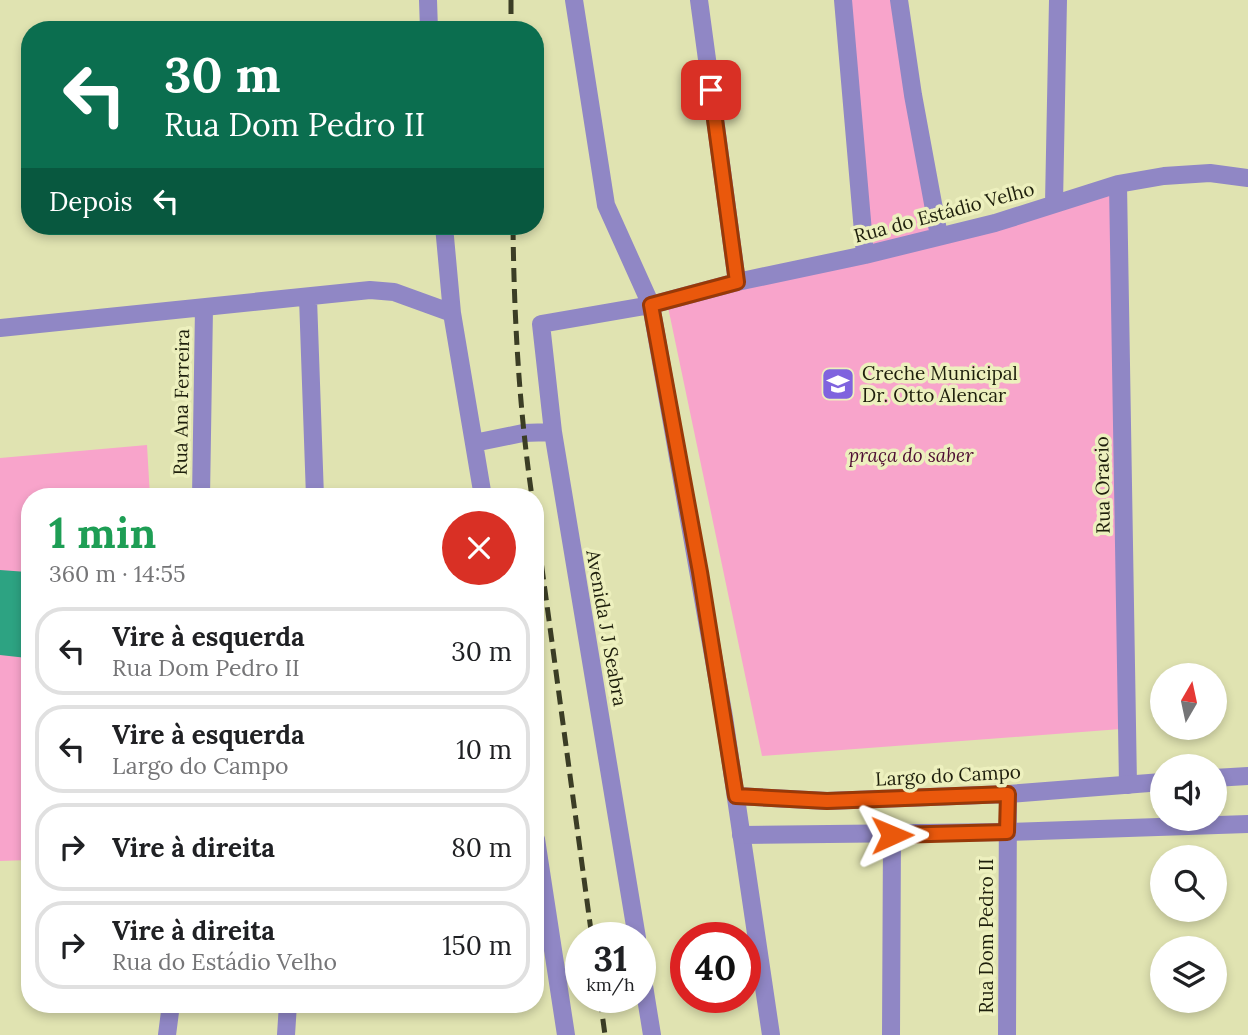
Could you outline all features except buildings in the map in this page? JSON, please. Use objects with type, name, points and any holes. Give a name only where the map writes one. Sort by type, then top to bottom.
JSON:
[{"type":"street","points":[[428,0],[429,21]]},
{"type":"street","points":[[574,0],[606,205],[651,305],[700,572],[771,1035]]},
{"type":"street","points":[[699,0],[737,282]]},
{"type":"street","points":[[843,0],[865,256]]},
{"type":"street","points":[[900,0],[913,95],[939,236]]},
{"type":"street","points":[[1054,203],[1058,0]]},
{"type":"street","name":"Rua do Estádio Velho","points":[[541,324],[651,305],[737,282],[865,256],[995,223],[1118,184],[1164,176],[1210,173],[1248,178]]},
{"type":"street","name":"Rua Oracio","points":[[1118,184],[1128,785]]},
{"type":"street","points":[[445,235],[452,313],[482,488]]},
{"type":"street","points":[[0,328],[359,291],[394,292],[452,313]]},
{"type":"street","points":[[307,298],[315,488]]},
{"type":"street","name":"Rua Ana Ferreira","points":[[201,488],[204,307]]},
{"type":"street","name":"Avenida J J Seabra","points":[[541,324],[553,432],[634,922]]},
{"type":"street","points":[[474,443],[523,433],[553,432]]},
{"type":"street","points":[[1227,777],[1248,776]]},
{"type":"street","name":"Largo do Campo","points":[[736,796],[827,801],[1008,794],[1150,783]]},
{"type":"street","name":"Rua Dom Pedro II","points":[[1007,1035],[1008,794]]},
{"type":"street","points":[[741,835],[892,835],[1248,824]]},
{"type":"street","points":[[891,1035],[892,835]]},
{"type":"street","points":[[544,891],[566,1035]]},
{"type":"street","points":[[167,1035],[171,1013]]},
{"type":"street","points":[[286,1035],[287,1013]]},
{"type":"street","points":[[648,1013],[652,1035]]},
{"type":"green space","name":"praça do saber","points":[[845,0],[904,0],[939,233],[1118,184],[1121,729],[762,756],[668,307],[864,253]]},
{"type":"green space","points":[[147,445],[149,488],[21,488],[21,860],[0,861],[0,458]]},
{"type":"shaded area","points":[[0,570],[21,572],[21,657],[0,655]]},
{"type":"railway","points":[[511,0],[511,21]]},
{"type":"railway","points":[[513,235],[518,362],[531,488]]},
{"type":"railway","points":[[544,583],[590,922]]},
{"type":"railway","points":[[602,1013],[605,1035]]},
{"type":"place","name":"Creche Municipal Dr. Otto Alencar","points":[[838,384]]},
{"type":"route","points":[[711,90],[737,282],[651,305],[700,572],[736,796],[827,801],[1008,794],[1007,832],[892,835]]}]
